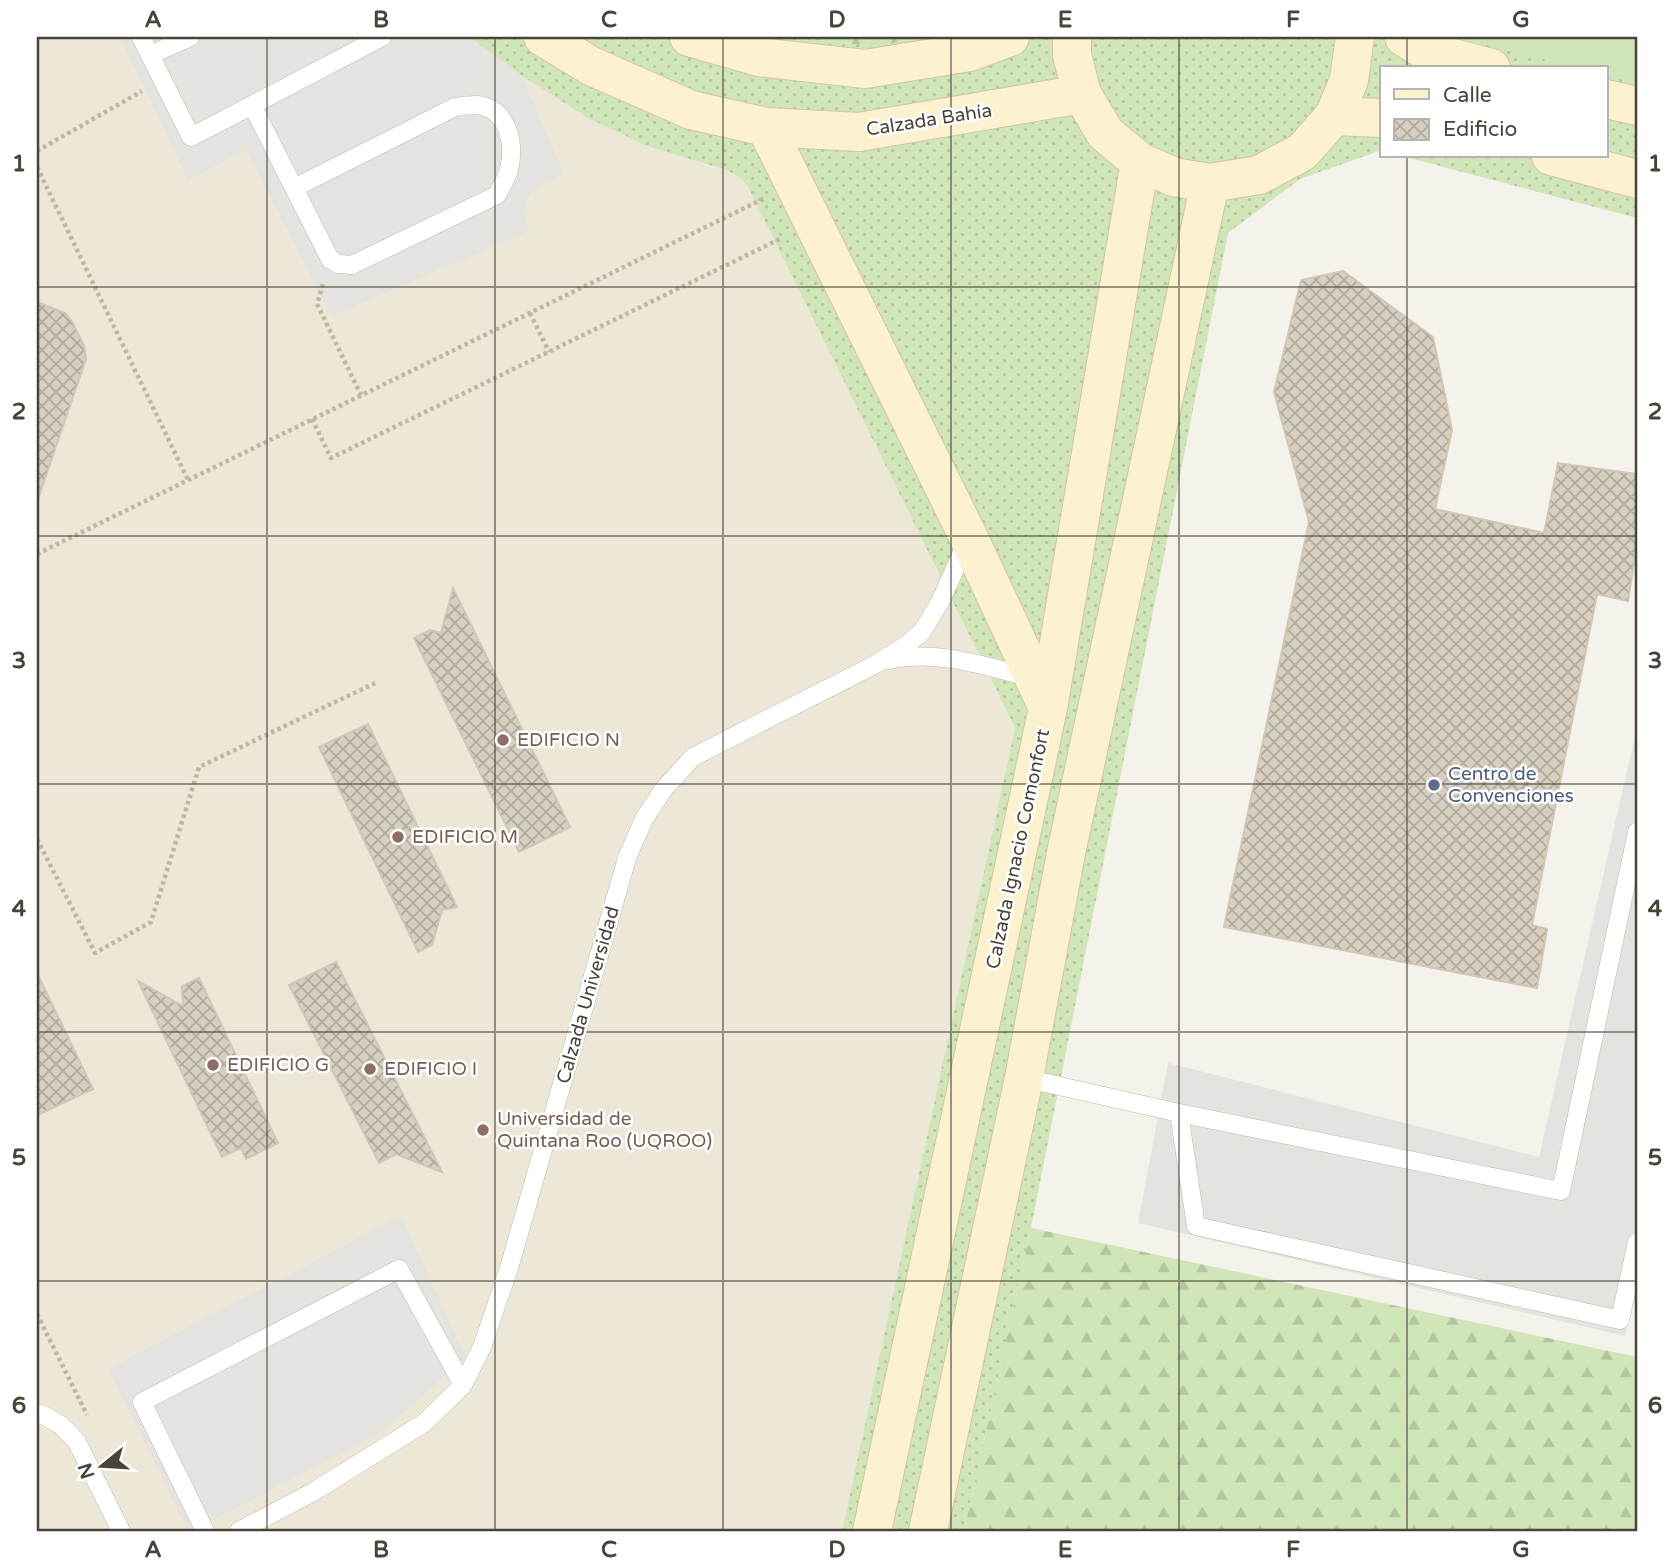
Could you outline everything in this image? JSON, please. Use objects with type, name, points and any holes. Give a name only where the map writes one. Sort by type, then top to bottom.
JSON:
[{"type":"main road","name":"Calzada Bahía","points":[[543,37],[591,66],[691,110],[766,127],[859,132],[1082,94]]},
{"type":"main road","points":[[689,37],[758,57],[865,69],[970,52],[1010,37]]},
{"type":"main road","points":[[1072,37],[1072,55],[1082,94],[1105,133],[1140,162],[1174,177],[1210,183],[1258,176],[1302,152],[1334,116],[1349,80],[1355,37]]},
{"type":"main road","points":[[1404,37],[1426,51],[1483,66]]},
{"type":"main road","points":[[1608,99],[1637,106]]},
{"type":"main road","points":[[1334,116],[1380,118]]},
{"type":"main road","points":[[766,127],[969,538],[1041,693]]},
{"type":"main road","points":[[1558,158],[1637,179]]},
{"type":"main road","name":"Calzada Ignacio Comonfort","points":[[872,1531],[1041,693],[1140,162]]},
{"type":"main road","points":[[928,1531],[1024,1078],[1066,853],[1210,183]]},
{"type":"lane","points":[[141,37],[191,137],[382,37]]},
{"type":"lane","points":[[150,55],[190,37]]},
{"type":"lane","points":[[252,105],[294,188],[330,259],[338,264],[352,265],[497,195],[509,172],[511,148],[506,123],[494,110],[477,105],[455,107],[294,188]]},
{"type":"lane","name":"Calzada Universidad","points":[[239,1531],[313,1492],[424,1423],[463,1385],[482,1347],[509,1268],[627,858],[644,818],[663,790],[692,757],[876,664],[922,632],[956,570],[969,538]]},
{"type":"lane","name":"Calzada Universidad","points":[[876,664],[908,656],[953,658],[1041,693]]},
{"type":"lane","points":[[1024,1078],[1179,1113],[1561,1191],[1637,832]]},
{"type":"lane","points":[[1179,1113],[1196,1226],[1620,1320],[1637,1242]]},
{"type":"lane","points":[[205,1531],[142,1402],[399,1269],[463,1385]]},
{"type":"lane","points":[[37,1415],[41,1414],[61,1425],[77,1442],[121,1531]]},
{"type":"path","points":[[37,151],[162,79]]},
{"type":"path","points":[[37,167],[188,480]]},
{"type":"path","points":[[37,554],[794,184]]},
{"type":"path","points":[[312,419],[331,458],[814,223]]},
{"type":"path","points":[[330,259],[317,304],[361,395]]},
{"type":"path","points":[[530,313],[549,352]]},
{"type":"path","points":[[37,839],[95,953],[151,922],[199,767],[375,683]]},
{"type":"shaded area","name":"Universidad de Quintana Roo (UQROO)","points":[[37,37],[469,37],[521,75],[707,166],[726,170],[747,185],[1015,729],[842,1531],[37,1531]]},
{"type":"shaded area","points":[[120,37],[469,37],[521,75],[564,174],[542,184],[530,194],[524,209],[528,231],[332,316],[246,150],[188,180]]},
{"type":"shaded area","points":[[1637,727],[1637,1284],[1625,1336],[1138,1223],[1168,1063],[1539,1157]]},
{"type":"shaded area","points":[[401,1216],[466,1358],[380,1433],[188,1531],[108,1369]]},
{"type":"green space","points":[[469,37],[791,37],[879,47],[917,37],[1637,37],[1637,218],[1410,158],[1608,158],[1608,66],[1380,66],[1380,151],[1300,179],[1228,233],[1031,1228],[964,1531],[842,1531],[1015,728],[747,185],[726,170],[647,146],[588,118],[521,75]]},
{"type":"green space","points":[[791,37],[917,37],[879,47]]},
{"type":"green space","points":[[1455,37],[1637,37],[1637,83],[1608,76],[1608,66],[1571,66]]},
{"type":"green space","points":[[1031,1228],[1637,1357],[1637,1531],[964,1531]]},
{"type":"building","points":[[1343,271],[1433,337],[1452,430],[1435,509],[1544,533],[1558,463],[1637,474],[1637,544],[1628,601],[1597,594],[1532,925],[1547,929],[1537,988],[1224,927],[1309,522],[1274,392],[1301,280]]},
{"type":"building","points":[[37,302],[65,313],[84,346],[86,359],[37,502]]},
{"type":"building","points":[[453,588],[570,827],[519,852],[414,638],[430,630],[441,633]]},
{"type":"building","points":[[368,724],[457,907],[442,910],[432,945],[418,952],[319,747]]},
{"type":"building","points":[[336,962],[442,1172],[396,1154],[379,1163],[289,985]]},
{"type":"building","points":[[37,973],[93,1089],[40,1114],[37,1107]]},
{"type":"building","points":[[199,978],[278,1143],[246,1159],[241,1148],[222,1157],[138,981],[183,1006],[182,986]]},
{"type":"place","name":"EDIFICIO N","points":[[503,740]]},
{"type":"place","name":"Centro de Convenciones","points":[[1434,785]]},
{"type":"place","name":"EDIFICIO M","points":[[398,837]]},
{"type":"place","name":"EDIFICIO G","points":[[213,1065]]},
{"type":"place","name":"EDIFICIO I","points":[[370,1069]]},
{"type":"place","name":"Universidad de Quintana Roo (UQROO)","points":[[483,1130]]}]
